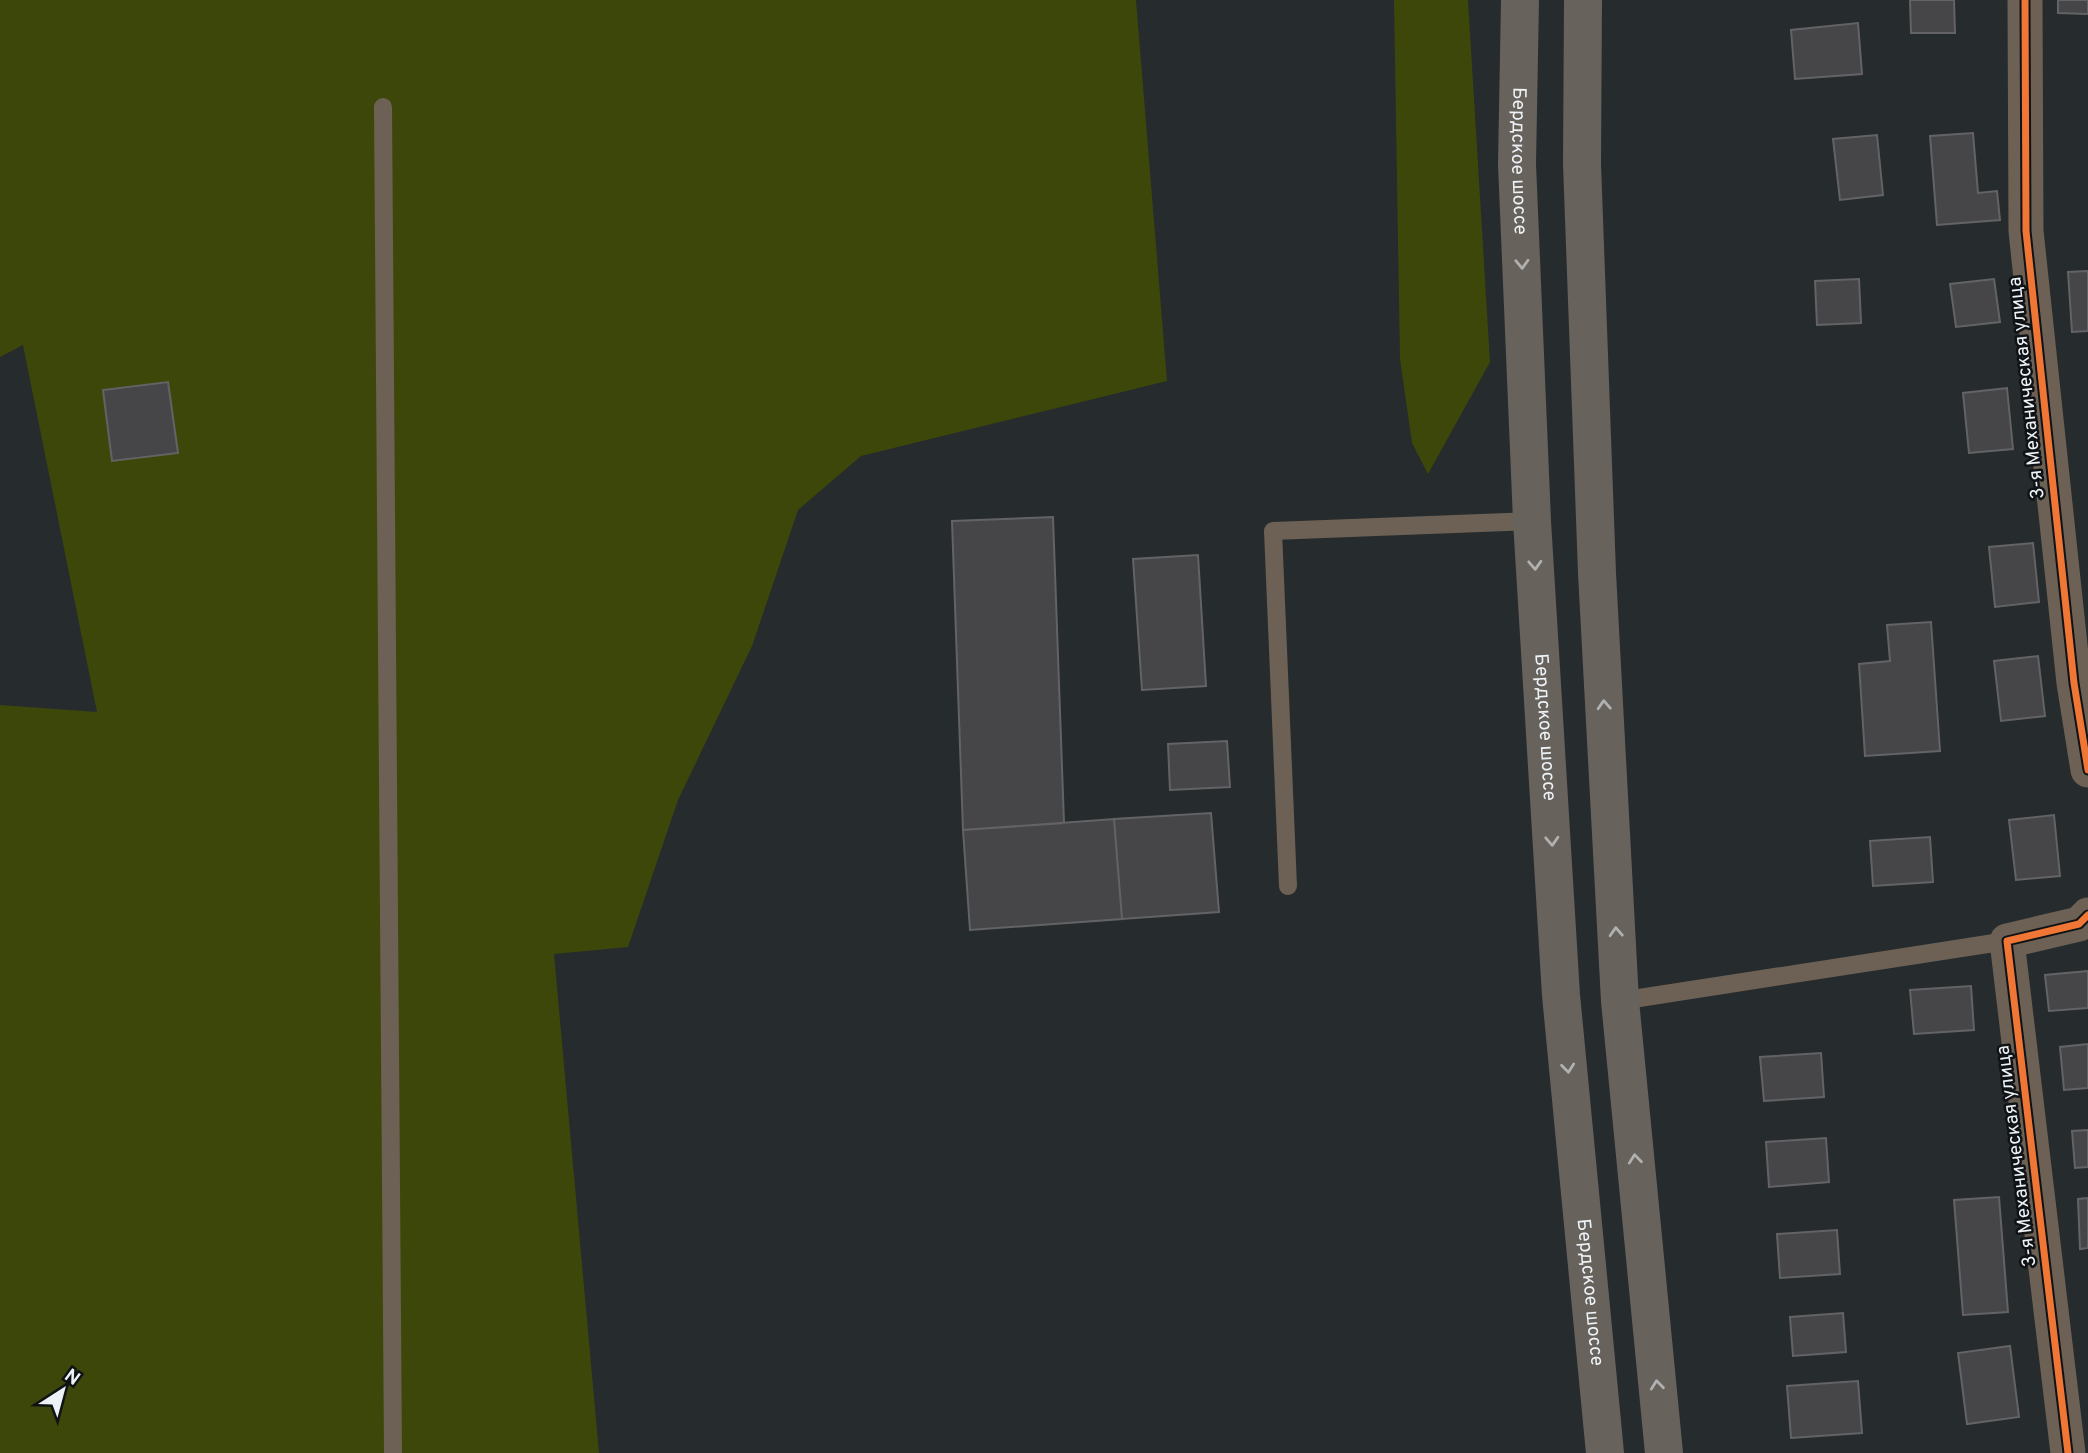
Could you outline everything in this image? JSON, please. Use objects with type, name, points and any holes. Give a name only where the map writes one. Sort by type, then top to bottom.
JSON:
[{"type":"highway","name":"Бердское шоссе","points":[[1520,0],[1517,164],[1532,521],[1561,995],[1605,1453]]},
{"type":"highway","points":[[1583,0],[1582,164],[1597,573],[1620,1001],[1664,1453]]},
{"type":"street","name":"3-я Механическая улица","points":[[2025,0],[2026,230],[2074,683],[2088,770]]},
{"type":"street","points":[[2007,941],[2079,924],[2088,915]]},
{"type":"street","name":"3-я Механическая улица","points":[[2007,941],[2068,1453]]},
{"type":"lane","points":[[383,107],[393,1453]]},
{"type":"lane","points":[[1288,886],[1273,531],[1532,521]]},
{"type":"lane","points":[[1620,1001],[2007,941]]},
{"type":"green space","points":[[0,0],[1136,0],[1167,381],[861,456],[798,510],[752,646],[678,800],[628,947],[554,954],[599,1453],[0,1453],[0,705],[97,712],[23,345],[0,357]]},
{"type":"green space","points":[[1394,0],[1468,0],[1490,362],[1428,474],[1412,443],[1400,359]]},
{"type":"building","points":[[1910,0],[1954,0],[1955,33],[1911,33]]},
{"type":"building","points":[[2058,0],[2088,0],[2088,14],[2058,13]]},
{"type":"building","points":[[1858,23],[1862,74],[1795,79],[1791,30]]},
{"type":"building","points":[[1973,133],[1978,193],[1997,191],[2000,220],[1937,225],[1930,136]]},
{"type":"building","points":[[1877,135],[1883,195],[1840,200],[1833,139]]},
{"type":"building","points":[[2088,271],[2088,331],[2072,332],[2068,272]]},
{"type":"building","points":[[1859,279],[1861,323],[1817,325],[1815,281]]},
{"type":"building","points":[[1994,279],[2000,322],[1956,327],[1950,284]]},
{"type":"building","points":[[168,382],[178,453],[112,461],[103,390]]},
{"type":"building","points":[[2007,388],[2013,449],[1969,453],[1963,393]]},
{"type":"building","points":[[1053,517],[1064,823],[963,830],[952,521]]},
{"type":"building","points":[[2033,543],[2039,602],[1995,607],[1989,547]]},
{"type":"building","points":[[1198,555],[1206,686],[1142,690],[1133,559]]},
{"type":"building","points":[[1931,622],[1940,751],[1865,756],[1859,664],[1890,661],[1887,625]]},
{"type":"building","points":[[2038,656],[2045,716],[2001,721],[1994,661]]},
{"type":"building","points":[[1227,741],[1230,787],[1170,790],[1168,744]]},
{"type":"building","points":[[1211,813],[1219,912],[1122,919],[1114,819]]},
{"type":"building","points":[[2054,815],[2060,876],[2016,880],[2009,820]]},
{"type":"building","points":[[1114,819],[1122,919],[970,930],[963,830]]},
{"type":"building","points":[[1930,837],[1933,882],[1873,886],[1870,841]]},
{"type":"building","points":[[2088,971],[2088,1008],[2049,1011],[2045,975]]},
{"type":"building","points":[[1971,986],[1974,1030],[1914,1034],[1910,990]]},
{"type":"building","points":[[2088,1044],[2088,1088],[2064,1090],[2060,1047]]},
{"type":"building","points":[[1821,1053],[1824,1097],[1764,1101],[1760,1057]]},
{"type":"building","points":[[2088,1130],[2088,1167],[2075,1168],[2072,1131]]},
{"type":"building","points":[[1826,1138],[1829,1182],[1769,1187],[1766,1142]]},
{"type":"building","points":[[1999,1197],[2008,1312],[1963,1315],[1954,1200]]},
{"type":"building","points":[[2088,1198],[2088,1248],[2080,1249],[2078,1199]]},
{"type":"building","points":[[1837,1230],[1840,1274],[1780,1278],[1777,1234]]},
{"type":"building","points":[[1843,1313],[1846,1352],[1793,1356],[1790,1317]]},
{"type":"building","points":[[2010,1346],[2019,1417],[1967,1424],[1958,1353]]},
{"type":"building","points":[[1858,1381],[1862,1433],[1791,1438],[1787,1386]]},
{"type":"cycle path","points":[[2025,0],[2026,231],[2074,683],[2088,770]]},
{"type":"cycle path","points":[[2068,1453],[2007,941],[2079,924],[2088,915]]}]
